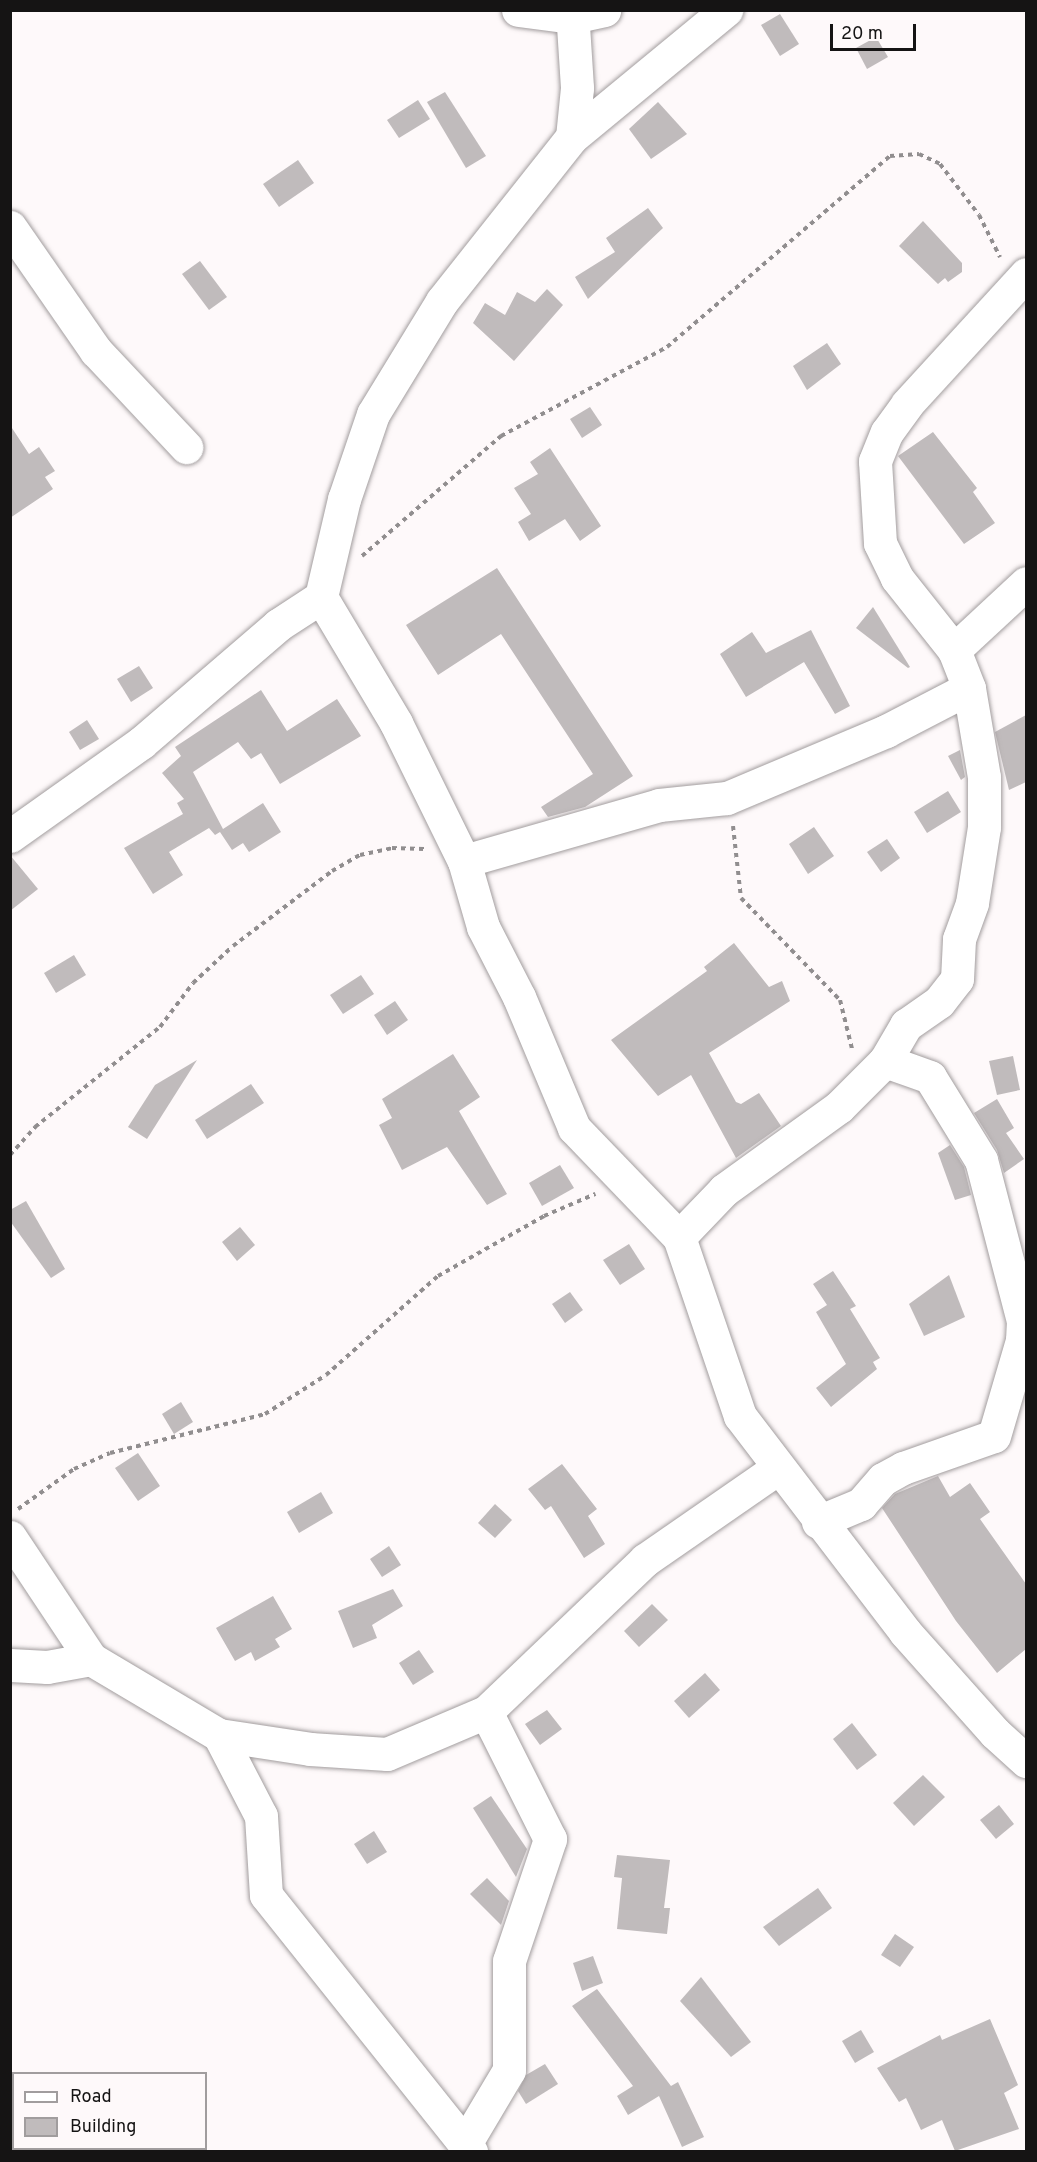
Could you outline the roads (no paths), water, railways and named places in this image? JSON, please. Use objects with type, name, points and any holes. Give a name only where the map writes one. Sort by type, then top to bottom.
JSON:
[{"type":"street","points":[[518,10],[572,14],[604,10]]},
{"type":"street","points":[[10,836],[141,743],[278,625],[321,597],[344,499],[373,414],[442,301],[572,137],[726,10]]},
{"type":"street","points":[[572,14],[577,88],[572,137]]},
{"type":"street","points":[[10,227],[96,351],[186,447]]},
{"type":"street","points":[[680,1237],[724,1190],[852,1095],[885,1061],[906,1025],[939,1002],[957,979],[959,939],[972,903],[984,827],[984,777],[969,688],[954,650],[897,578],[880,543],[875,461],[887,432],[907,404],[1022,290]]},
{"type":"street","points":[[954,650],[1026,583]]},
{"type":"street","points":[[321,597],[396,723],[461,855],[483,927],[519,997],[574,1128],[680,1237],[740,1416],[818,1522],[905,1632],[995,1733],[1026,1761]]},
{"type":"street","points":[[461,855],[659,805],[727,798],[886,731],[969,688]]},
{"type":"street","points":[[818,1522],[861,1504],[883,1479],[903,1468],[994,1436],[1022,1340],[1023,1321],[981,1160],[930,1077],[885,1061]]},
{"type":"street","points":[[10,1537],[91,1659],[219,1735],[310,1749],[387,1754],[486,1712],[645,1560],[778,1468]]},
{"type":"street","points":[[10,1665],[47,1667],[91,1659]]},
{"type":"street","points":[[10,1687],[47,1667]]},
{"type":"street","points":[[219,1735],[261,1816],[266,1895],[468,2148],[508,2070],[509,1961],[550,1839],[486,1712]]}]
